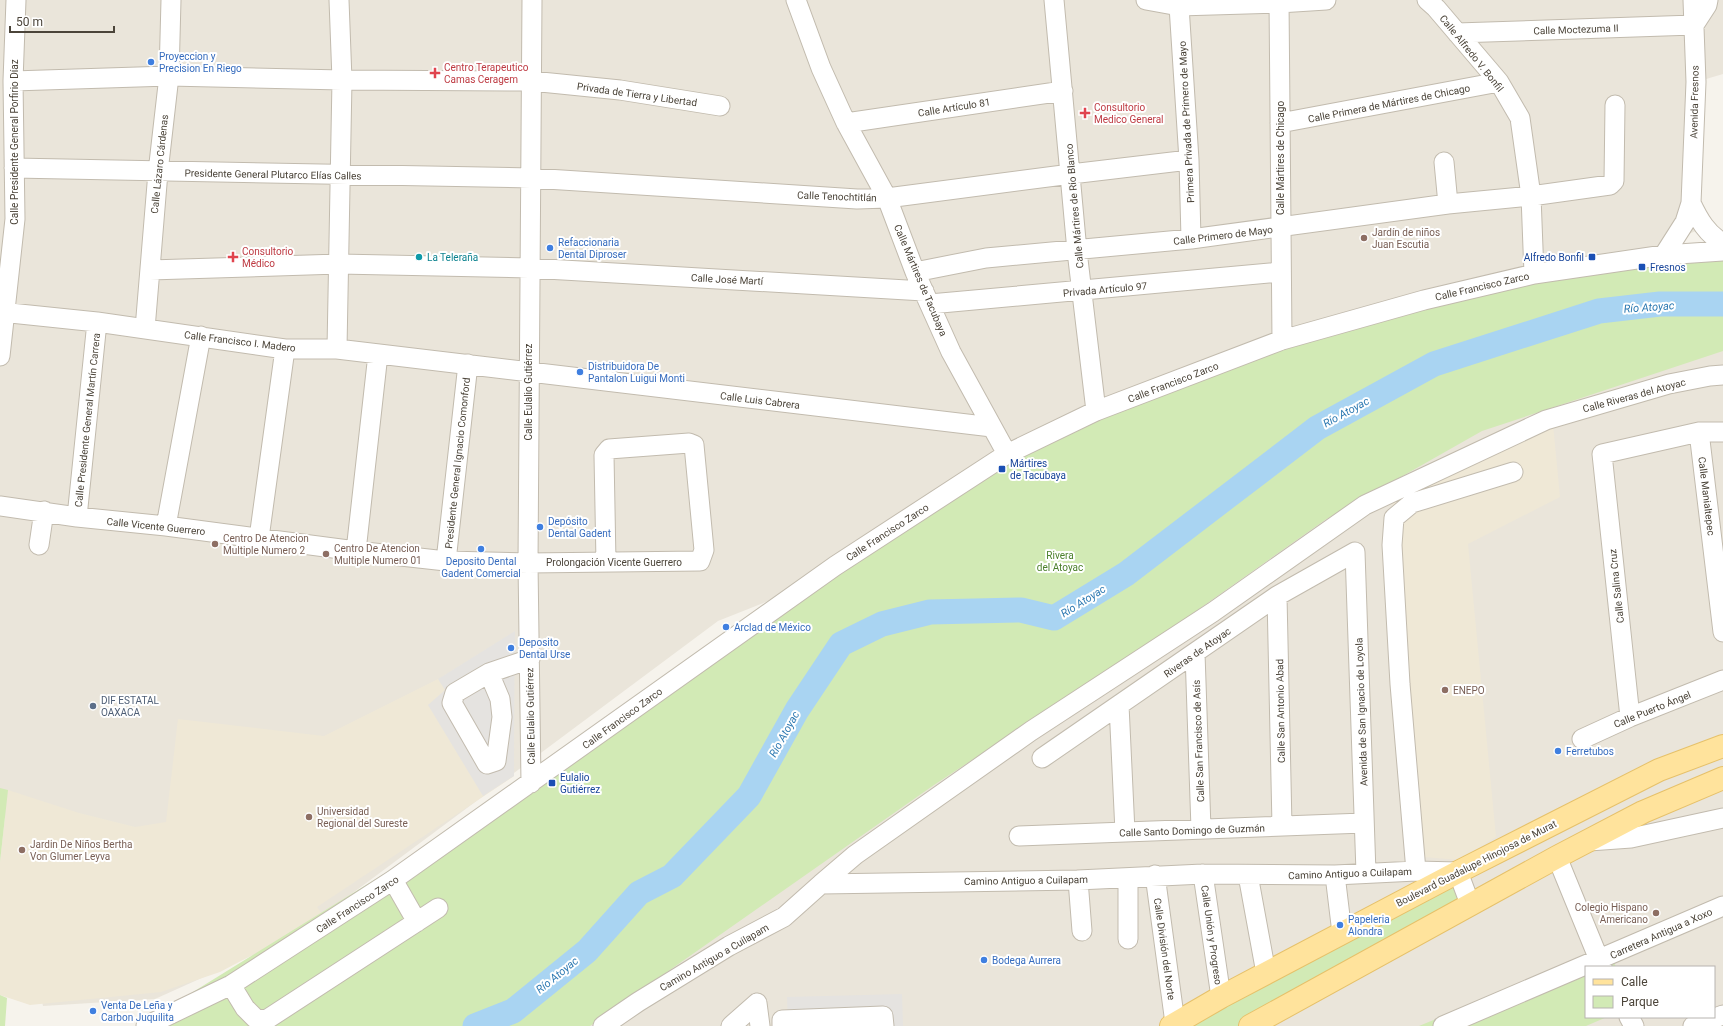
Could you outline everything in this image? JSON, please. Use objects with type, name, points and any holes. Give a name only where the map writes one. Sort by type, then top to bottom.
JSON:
[{"type":"main road","name":"Boulevard Guadalupe Hinojosa de Murat","points":[[1173,1025],[1266,972],[1458,872],[1660,770],[1723,746]]},
{"type":"main road","points":[[1250,1026],[1557,857],[1643,812],[1723,778]]},
{"type":"street","points":[[0,4],[5,0]]},
{"type":"street","name":"Calle Presidente General Porfirio Díaz","points":[[0,356],[2,313],[15,219],[13,81],[16,0]]},
{"type":"street","name":"Calle Lázaro Cárdenas","points":[[145,329],[158,172],[169,76],[171,0]]},
{"type":"street","points":[[337,349],[339,175],[342,80],[339,0]]},
{"type":"street","name":"Calle Eulalio Gutiérrez","points":[[531,783],[528,562],[528,373],[532,0]]},
{"type":"street","name":"Calle Mártires de Tacubaya","points":[[796,0],[821,68],[846,123],[887,198],[915,272],[951,352],[1007,454]]},
{"type":"street","name":"Calle Mártires de Río Blanco","points":[[1054,0],[1077,251],[1096,411]]},
{"type":"street","points":[[1146,0],[1179,6],[1326,0]]},
{"type":"street","name":"Calle Alfredo V. Bonfil","points":[[1427,0],[1498,82],[1520,118],[1531,196],[1534,274]]},
{"type":"street","name":"Avenida Fresnos","points":[[1664,255],[1685,222],[1691,203],[1696,82],[1693,0]]},
{"type":"street","points":[[1694,25],[1707,5],[1708,0]]},
{"type":"street","name":"Calle Mártires de Chicago","points":[[1279,2],[1280,272],[1282,340]]},
{"type":"street","name":"Primera Privada de Primero de Mayo","points":[[1179,6],[1189,160],[1191,239]]},
{"type":"street","name":"Calle Moctezuma II","points":[[1457,33],[1694,25]]},
{"type":"street","name":"Privada de Tierra y Libertad","points":[[13,81],[169,76],[342,80],[531,81],[620,90],[720,106]]},
{"type":"street","name":"Calle Primera de Mártires de Chicago","points":[[1280,123],[1498,82]]},
{"type":"street","name":"Calle Artículo 81","points":[[846,123],[1063,91]]},
{"type":"street","name":"Calle Primero de Mayo","points":[[915,272],[986,258],[1077,251],[1191,239],[1448,204],[1531,196],[1610,185],[1614,181],[1615,105]]},
{"type":"street","name":"Calle Tenochtitlán","points":[[531,178],[857,199],[887,198],[1189,160]]},
{"type":"street","points":[[1444,162],[1448,204]]},
{"type":"street","name":"Presidente General Plutarco Elías Calles","points":[[14,168],[158,172],[531,178]]},
{"type":"street","name":"Avenida Fresnos","points":[[1691,203],[1705,229],[1723,243]]},
{"type":"street","name":"Calle Francisco Zarco","points":[[146,1026],[231,985],[393,880],[835,566],[1007,454],[1096,411],[1282,340],[1424,300],[1534,274],[1664,255],[1723,251]]},
{"type":"street","name":"Calle José Martí","points":[[150,270],[339,264],[529,268],[927,298]]},
{"type":"street","name":"Privada Artículo 97","points":[[927,298],[1082,291],[1280,272]]},
{"type":"street","name":"Calle Francisco I. Madero","points":[[2,313],[97,322],[285,349],[337,349],[468,364],[528,373]]},
{"type":"street","name":"Calle Presidente General Martín Carrera","points":[[77,517],[97,322]]},
{"type":"street","points":[[166,526],[201,336]]},
{"type":"street","points":[[259,538],[285,349]]},
{"type":"street","points":[[356,551],[378,354]]},
{"type":"street","name":"Presidente General Ignacio Comonford","points":[[446,561],[468,364]]},
{"type":"street","name":"Calle Luis Cabrera","points":[[528,373],[992,427]]},
{"type":"street","name":"Calle Riveras del Atoyac","points":[[821,884],[855,854],[1031,730],[1207,616],[1365,505],[1546,420],[1668,384],[1723,375]]},
{"type":"street","points":[[1699,432],[1723,432]]},
{"type":"street","name":"Calle Salina Cruz","points":[[1630,717],[1602,454],[1699,432]]},
{"type":"street","name":"Calle Manialtepec","points":[[1699,432],[1723,632]]},
{"type":"street","name":"Prolongación Vicente Guerrero","points":[[528,562],[606,562],[700,561],[704,550],[694,445],[689,443],[609,449],[604,455],[606,562]]},
{"type":"street","points":[[1416,871],[1399,669],[1392,545],[1394,518],[1412,503],[1513,472]]},
{"type":"street","name":"Calle Vicente Guerrero","points":[[0,506],[44,511],[77,517],[166,526],[356,551],[446,561],[528,562]]},
{"type":"street","points":[[39,545],[44,511]]},
{"type":"street","name":"Riveras de Atoyac","points":[[1042,758],[1277,596],[1355,552]]},
{"type":"street","name":"Avenida de San Ignacio de Loyola","points":[[1355,552],[1366,873]]},
{"type":"street","name":"Calle San Antonio Abad","points":[[1277,596],[1282,826]]},
{"type":"street","name":"Calle San Francisco de Asís","points":[[1195,653],[1201,829]]},
{"type":"street","points":[[489,673],[530,659]]},
{"type":"street","name":"Calle Puerto Ángel","points":[[1582,739],[1630,717],[1723,680]]},
{"type":"street","points":[[1119,705],[1125,832]]},
{"type":"street","points":[[1588,842],[1631,838],[1723,818]]},
{"type":"street","name":"Calle Santo Domingo de Guzmán","points":[[1019,836],[1364,823]]},
{"type":"street","points":[[1557,857],[1600,964]]},
{"type":"street","name":"Camino Antiguo a Cuilapam","points":[[603,1026],[638,1002],[729,946],[784,917],[821,884],[1078,880],[1128,878],[1155,875],[1203,874],[1336,875],[1416,871],[1458,872]]},
{"type":"street","points":[[1458,872],[1470,904]]},
{"type":"street","name":"Calle Unión y Progreso","points":[[1203,874],[1221,997]]},
{"type":"street","name":"Calle División del Norte","points":[[1155,875],[1173,1025]]},
{"type":"street","points":[[1248,875],[1266,972]]},
{"type":"street","points":[[1336,875],[1342,933]]},
{"type":"street","points":[[1128,878],[1128,939]]},
{"type":"street","points":[[393,880],[417,922]]},
{"type":"street","points":[[1078,880],[1082,931]]},
{"type":"street","name":"Carretera Antigua a Xoxo","points":[[1600,964],[1723,906]]},
{"type":"street","points":[[231,985],[245,1008],[255,1018],[266,1020],[438,908]]},
{"type":"street","name":"Carretera Antigua a Xoxo","points":[[1443,1026],[1585,970]]},
{"type":"street","points":[[731,1026],[757,1004],[760,1026]]},
{"type":"street","points":[[782,1026],[782,1020],[830,1022],[883,1016],[884,1026]]},
{"type":"street","points":[[1693,1026],[1715,1018]]},
{"type":"shaded area","points":[[0,0],[1723,0],[1723,74],[1696,82],[1696,231],[718,621],[295,936],[155,999],[43,1006],[3,803],[0,802]]},
{"type":"shaded area","points":[[1723,346],[1723,1026],[475,1026],[1493,404]]},
{"type":"shaded area","name":"ENEPO","points":[[1553,424],[1560,497],[1468,544],[1496,837],[1459,860],[1423,857],[1392,499]]},
{"type":"shaded area","name":"Universidad Regional del Sureste","points":[[515,631],[514,776],[317,907],[324,917],[220,972],[161,992],[30,1005],[0,995],[0,862],[8,790],[79,813],[135,827],[166,822],[178,719],[324,736],[438,679]]},
{"type":"shaded area","points":[[515,631],[514,776],[483,796],[428,705],[445,690],[438,679]]},
{"type":"shaded area","points":[[902,994],[903,1026],[788,1026],[787,997]]},
{"type":"green space","name":"Rivera del Atoyac","points":[[1664,255],[1723,257],[1723,351],[1482,431],[1325,520],[1165,633],[934,785],[590,1026],[138,1026],[531,783],[1007,454],[1282,340],[1424,300]]},
{"type":"green space","points":[[0,788],[8,790],[0,862]]},
{"type":"green space","points":[[1455,884],[1466,903],[1240,1026],[1186,1026]]},
{"type":"green space","points":[[1608,948],[1616,966],[1585,966],[1585,1018],[1605,1018],[1586,1026],[1419,1026]]},
{"type":"green space","points":[[0,995],[7,998],[5,1026],[0,1026]]},
{"type":"waterway","name":"Río Atoyac","points":[[475,1026],[513,1011],[587,951],[639,893],[672,876],[749,796],[797,710],[841,644],[882,624],[930,612],[1021,610],[1054,618],[1126,574],[1317,428],[1434,364],[1599,311],[1660,304],[1723,304]]},
{"type":"place","name":"Proyeccion y Precision En Riego","points":[[151,62]]},
{"type":"place","name":"Centro Terapeutico Camas Ceragem","points":[[435,73]]},
{"type":"place","name":"Consultorio Medico General","points":[[1085,113]]},
{"type":"place","name":"Jardín de niños Juan Escutia","points":[[1364,238]]},
{"type":"place","name":"Refaccionaria Dental Diproser","points":[[550,248]]},
{"type":"place","name":"Consultorio Médico","points":[[233,257]]},
{"type":"place","name":"La Teleraña","points":[[419,257]]},
{"type":"place","name":"Alfredo Bonfil","points":[[1592,257]]},
{"type":"place","name":"Fresnos","points":[[1642,267]]},
{"type":"place","name":"Distribuidora De Pantalon Luigui Monti","points":[[580,372]]},
{"type":"place","name":"Mártires de Tacubaya","points":[[1002,469]]},
{"type":"place","name":"Depósito Dental Gadent","points":[[540,527]]},
{"type":"place","name":"Centro De Atencion Multiple Numero 2","points":[[215,544]]},
{"type":"place","name":"Deposito Dental Gadent Comercial","points":[[481,549]]},
{"type":"place","name":"Centro De Atencion Multiple Numero 01","points":[[326,554]]},
{"type":"place","name":"Arclad de México","points":[[726,627]]},
{"type":"place","name":"Deposito Dental Urse","points":[[511,648]]},
{"type":"place","name":"ENEPO","points":[[1445,690]]},
{"type":"place","name":"DIF ESTATAL OAXACA","points":[[93,706]]},
{"type":"place","name":"Ferretubos","points":[[1558,751]]},
{"type":"place","name":"Eulalio Gutiérrez","points":[[552,783]]},
{"type":"place","name":"Universidad Regional del Sureste","points":[[309,817]]},
{"type":"place","name":"Jardin De Niños Bertha Von Glumer Leyva","points":[[22,850]]},
{"type":"place","name":"Colegio Hispano Americano","points":[[1656,913]]},
{"type":"place","name":"Papeleria Alondra","points":[[1340,925]]},
{"type":"place","name":"Bodega Aurrera","points":[[984,960]]},
{"type":"place","name":"Venta De Leña y Carbon Juquilita","points":[[93,1011]]}]
